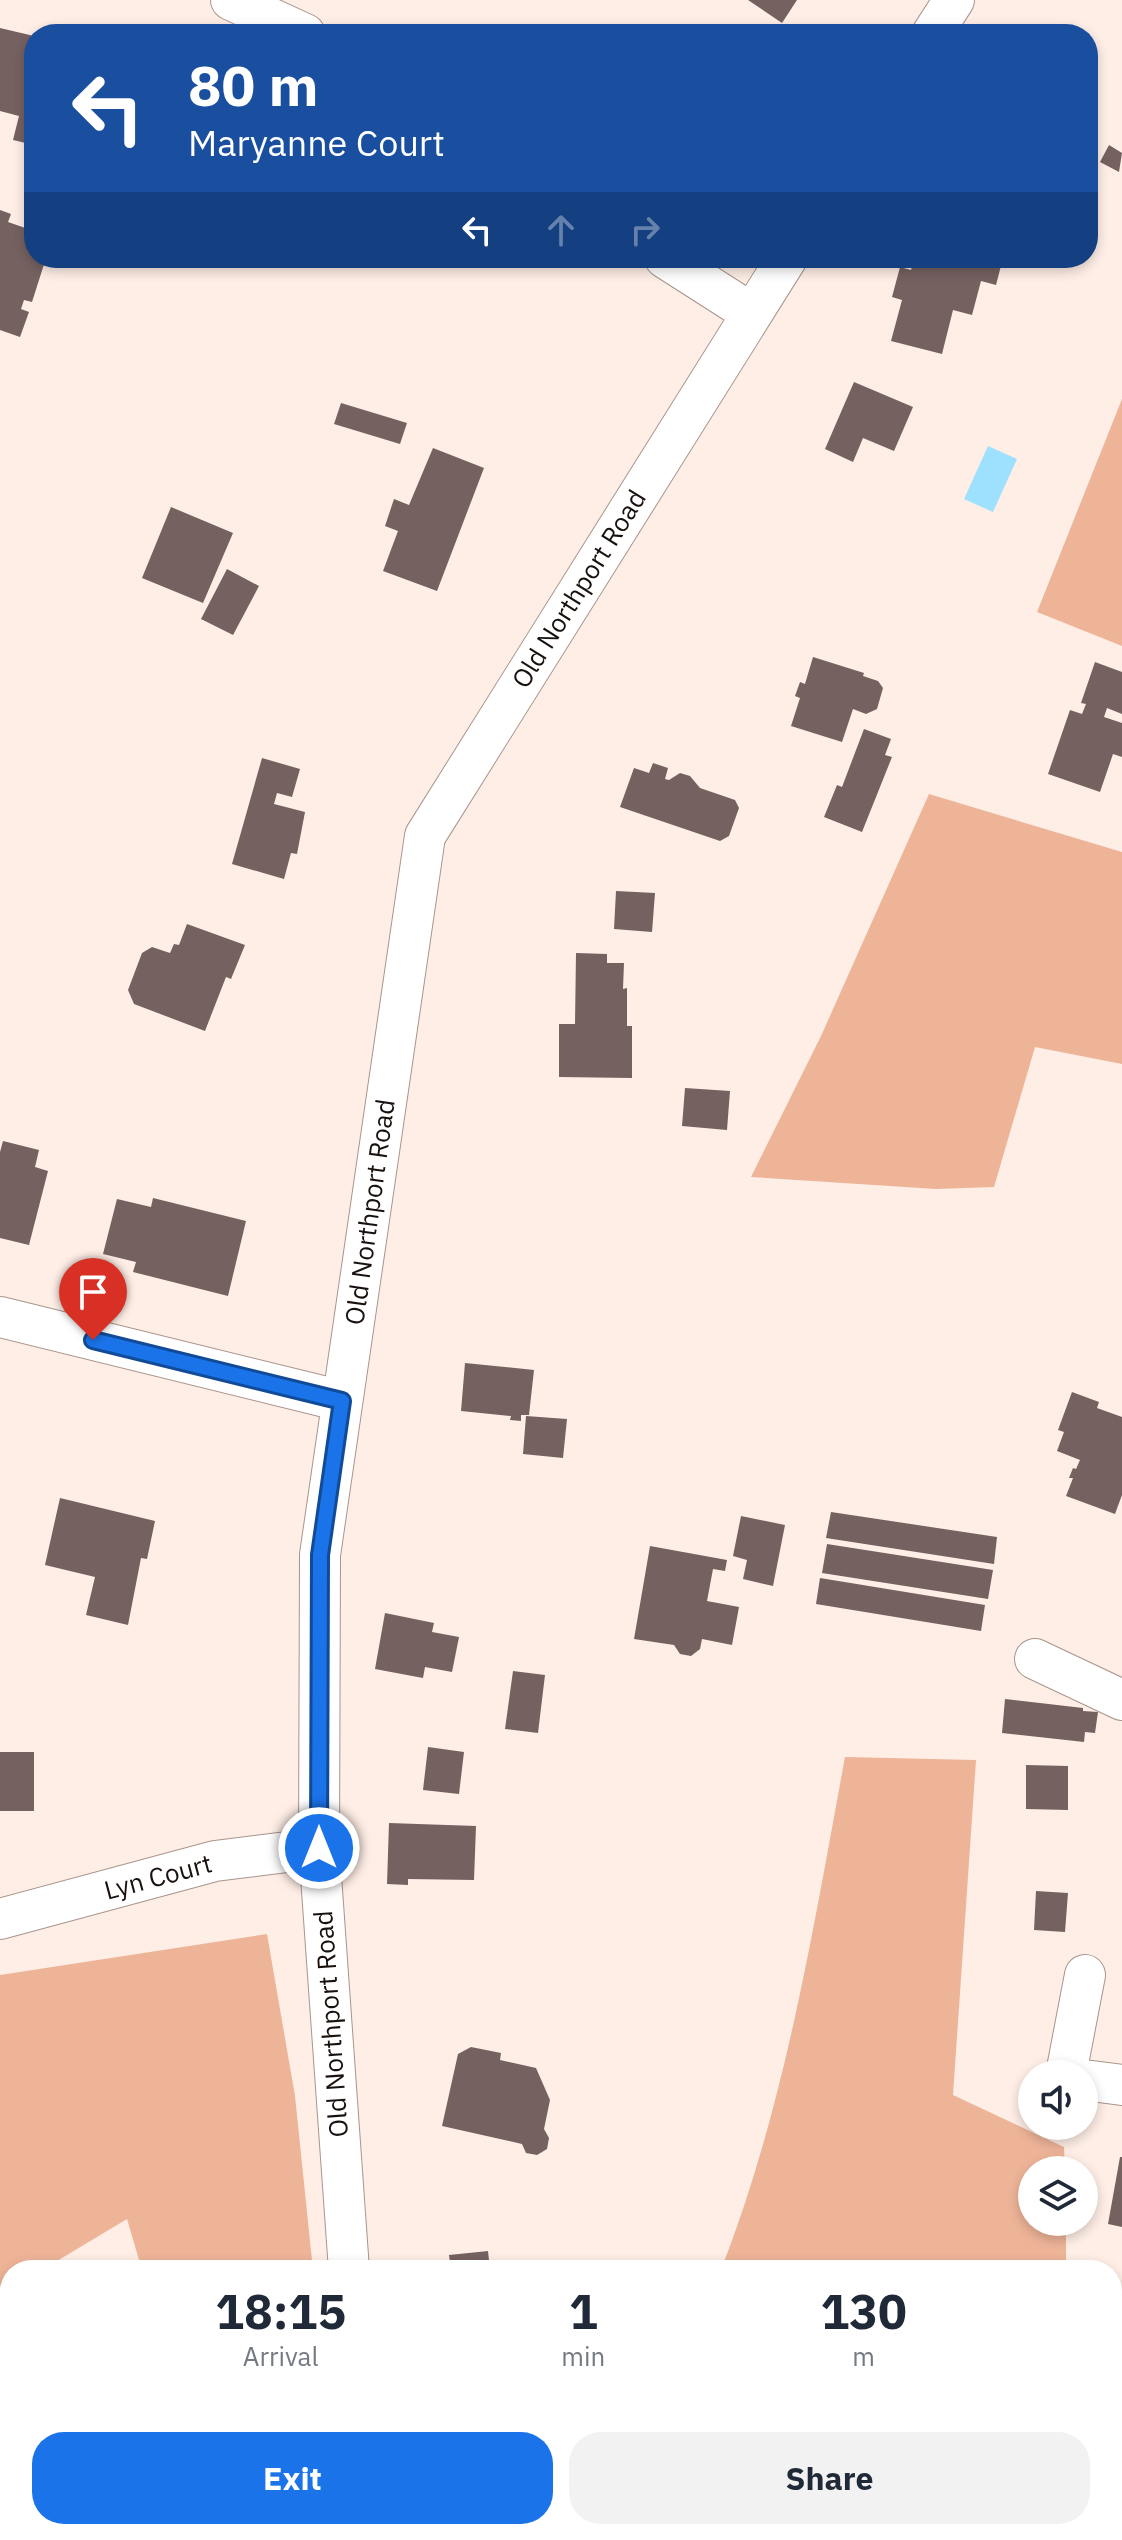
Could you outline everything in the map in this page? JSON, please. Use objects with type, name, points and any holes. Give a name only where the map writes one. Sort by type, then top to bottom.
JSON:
[{"type":"street","points":[[231,0],[283,24]]},
{"type":"street","points":[[938,24],[954,0]]},
{"type":"street","points":[[681,268],[751,313]]},
{"type":"street","name":"Old Northport Road","points":[[348,2260],[319,1848],[320,1555],[425,836],[780,268]]},
{"type":"street","points":[[0,1317],[342,1401]]},
{"type":"street","points":[[1035,1659],[1122,1700]]},
{"type":"street","name":"Lyn Court","points":[[0,1919],[215,1861],[319,1848]]},
{"type":"street","points":[[1069,2060],[1085,1975]]},
{"type":"street","points":[[1098,2082],[1122,2085]]},
{"type":"shaded area","points":[[1122,399],[1122,646],[1037,612]]},
{"type":"shaded area","points":[[929,794],[1122,852],[1122,1064],[1035,1047],[994,1187],[936,1189],[751,1177],[821,1036]]},
{"type":"shaded area","points":[[845,1757],[976,1760],[953,2095],[1018,2125],[1018,2140],[1049,2140],[1064,2147],[1064,2156],[1018,2156],[1018,2236],[1066,2236],[1066,2260],[725,2260],[763,2145],[795,2017]]},
{"type":"shaded area","points":[[267,1934],[295,2096],[312,2260],[139,2260],[127,2219],[59,2260],[0,2260],[0,1975]]},
{"type":"water","points":[[988,446],[1017,459],[993,512],[964,499]]},
{"type":"building","points":[[748,0],[797,0],[782,23]]},
{"type":"building","points":[[0,28],[24,34],[24,143],[13,140],[19,116],[0,111]]},
{"type":"building","points":[[1109,145],[1122,153],[1119,172],[1100,162]]},
{"type":"building","points":[[0,210],[11,214],[8,222],[24,228],[24,268],[43,268],[32,302],[24,300],[21,309],[29,312],[20,337],[0,330]]},
{"type":"building","points":[[900,268],[1000,268],[996,285],[981,281],[972,315],[953,310],[942,354],[891,341],[902,300],[892,297]]},
{"type":"building","points":[[854,382],[913,407],[894,451],[863,438],[853,462],[825,449]]},
{"type":"building","points":[[341,403],[407,423],[400,444],[334,424]]},
{"type":"building","points":[[433,448],[484,468],[437,591],[383,571],[398,531],[385,526],[394,499],[409,505]]},
{"type":"building","points":[[171,507],[233,533],[203,603],[142,578]]},
{"type":"building","points":[[227,569],[259,586],[233,635],[201,619]]},
{"type":"building","points":[[813,657],[864,673],[863,676],[878,681],[883,688],[877,709],[866,714],[853,709],[842,742],[791,726],[800,698],[795,696],[800,682],[805,684]]},
{"type":"building","points":[[1095,662],[1122,672],[1122,714],[1107,708],[1104,717],[1122,723],[1122,757],[1113,754],[1100,792],[1048,774],[1070,710],[1082,714],[1086,704],[1081,703]]},
{"type":"building","points":[[864,729],[891,739],[885,755],[892,757],[862,832],[824,817],[837,785],[842,787]]},
{"type":"building","points":[[262,758],[300,769],[292,797],[277,793],[274,804],[305,812],[297,854],[291,853],[284,879],[232,864]]},
{"type":"building","points":[[653,763],[668,768],[665,779],[669,780],[680,773],[690,776],[700,788],[735,800],[739,808],[729,836],[720,841],[620,807],[634,768],[649,773]]},
{"type":"building","points":[[616,891],[655,893],[652,932],[614,929]]},
{"type":"building","points":[[187,924],[245,945],[231,979],[226,977],[205,1031],[134,1004],[128,990],[142,953],[152,947],[170,953],[174,944],[179,945]]},
{"type":"building","points":[[576,953],[607,954],[607,963],[624,963],[627,1026],[632,1026],[632,1078],[559,1077],[559,1024],[575,1024]]},
{"type":"building","points":[[685,1088],[730,1091],[727,1130],[682,1126]]},
{"type":"building","points":[[3,1141],[39,1150],[35,1167],[48,1171],[29,1245],[0,1238],[0,1152]]},
{"type":"building","points":[[153,1198],[246,1221],[228,1296],[133,1272],[136,1262],[103,1254],[117,1199],[151,1207]]},
{"type":"building","points":[[465,1363],[534,1370],[529,1415],[521,1415],[521,1421],[510,1420],[511,1416],[461,1411]]},
{"type":"building","points":[[1072,1392],[1099,1402],[1097,1408],[1122,1417],[1122,1495],[1115,1514],[1066,1496],[1073,1478],[1069,1478],[1080,1460],[1057,1451],[1064,1432],[1058,1430]]},
{"type":"building","points":[[526,1416],[567,1419],[563,1458],[523,1454]]},
{"type":"building","points":[[60,1498],[155,1521],[147,1559],[141,1558],[128,1625],[86,1615],[95,1577],[45,1565]]},
{"type":"building","points":[[831,1512],[997,1537],[994,1564],[826,1538]]},
{"type":"building","points":[[741,1516],[785,1525],[773,1586],[743,1579],[747,1560],[733,1556]]},
{"type":"building","points":[[827,1544],[993,1570],[988,1599],[822,1573]]},
{"type":"building","points":[[650,1546],[727,1560],[725,1571],[713,1569],[707,1601],[739,1607],[732,1645],[702,1639],[700,1649],[691,1656],[680,1654],[674,1645],[634,1639]]},
{"type":"building","points":[[820,1578],[985,1605],[981,1631],[816,1604]]},
{"type":"building","points":[[385,1613],[434,1623],[432,1632],[459,1637],[452,1672],[425,1667],[423,1678],[375,1669]]},
{"type":"building","points":[[513,1671],[545,1675],[538,1733],[505,1729]]},
{"type":"building","points":[[1005,1699],[1098,1712],[1095,1733],[1085,1732],[1084,1742],[1002,1733]]},
{"type":"building","points":[[428,1747],[464,1752],[459,1794],[423,1790]]},
{"type":"building","points":[[0,1752],[34,1752],[34,1811],[0,1811]]},
{"type":"building","points":[[1026,1765],[1068,1766],[1068,1810],[1026,1809]]},
{"type":"building","points":[[389,1823],[476,1826],[474,1880],[408,1879],[408,1885],[387,1884]]},
{"type":"building","points":[[1036,1891],[1068,1893],[1065,1932],[1034,1930]]},
{"type":"building","points":[[471,2047],[501,2053],[500,2060],[536,2068],[550,2100],[544,2129],[549,2138],[547,2149],[537,2155],[526,2153],[522,2144],[442,2126],[458,2054]]},
{"type":"building","points":[[1122,2157],[1122,2227],[1108,2224]]},
{"type":"building","points":[[488,2251],[489,2260],[450,2260],[449,2255]]},
{"type":"route","points":[[93,1340],[342,1401],[320,1555],[319,1848]]}]
